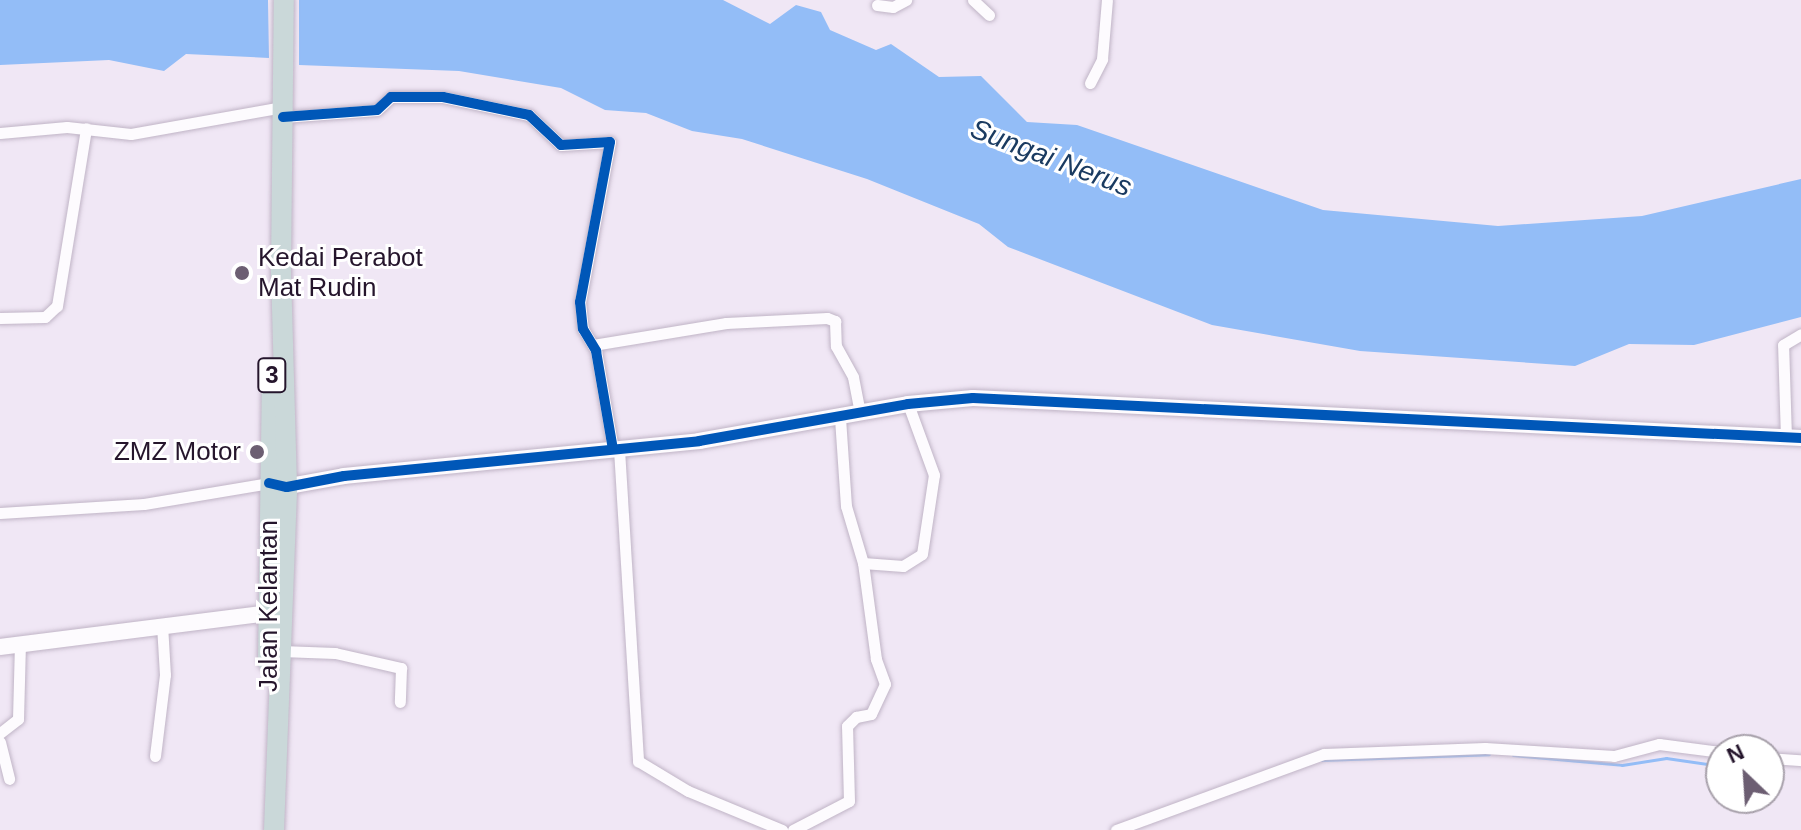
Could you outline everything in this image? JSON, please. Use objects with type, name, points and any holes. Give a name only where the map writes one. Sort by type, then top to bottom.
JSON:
[{"type":"highway","name":"Jalan Kelantan","points":[[274,830],[281,482],[275,285],[281,267],[284,0]]},
{"type":"highway","name":"Jalan Kelantan","points":[[274,801],[281,651],[276,612]]},
{"type":"street","points":[[877,5],[893,7],[906,0]]},
{"type":"street","points":[[973,0],[989,15]]},
{"type":"street","points":[[1090,83],[1102,59],[1107,0]]},
{"type":"street","points":[[0,133],[86,128],[131,134],[283,112],[377,110],[391,97],[443,97],[529,115],[561,145],[610,142],[580,302],[583,329],[593,345],[616,449],[638,761],[688,791],[782,830]]},
{"type":"street","points":[[0,318],[45,317],[57,306],[86,128]]},
{"type":"street","points":[[593,345],[726,323],[827,318],[835,321],[836,346],[853,377],[860,413]]},
{"type":"street","points":[[0,513],[144,504],[281,482],[732,437],[908,404],[983,399],[1794,438],[1783,345],[1801,334]]},
{"type":"street","points":[[863,563],[903,566],[922,554],[934,475],[908,404]]},
{"type":"street","points":[[793,830],[849,801],[847,726],[856,717],[871,714],[885,684],[876,659],[863,563],[846,506],[840,417]]},
{"type":"street","points":[[0,647],[276,612]]},
{"type":"street","points":[[155,756],[165,675],[162,625]]},
{"type":"street","points":[[0,733],[18,719],[20,644]]},
{"type":"street","points":[[281,651],[335,653],[401,668],[400,702]]},
{"type":"street","points":[[0,742],[9,779]]},
{"type":"street","points":[[1116,830],[1324,754],[1485,748],[1614,756],[1659,744],[1705,750]]},
{"type":"water","points":[[0,0],[268,0],[269,58],[186,54],[164,71],[109,60],[0,65]]},
{"type":"water","name":"Sungai Nerus","points":[[299,0],[723,0],[770,24],[796,5],[821,12],[830,30],[876,50],[891,44],[939,77],[981,76],[1027,122],[1077,125],[1323,210],[1498,226],[1642,216],[1801,179],[1801,317],[1694,345],[1629,344],[1575,366],[1360,351],[1212,325],[1008,247],[979,224],[867,179],[742,139],[692,131],[646,113],[605,110],[561,88],[459,71],[299,65]]},
{"type":"waterway","points":[[1321,760],[1489,754]]},
{"type":"waterway","points":[[1513,755],[1622,765],[1666,758],[1705,764]]},
{"type":"cycle path","points":[[283,117],[377,110],[391,97],[443,97],[529,115],[561,145],[610,142],[580,302],[583,329],[596,351],[613,449]]},
{"type":"cycle path","points":[[269,483],[287,487],[344,476],[699,441],[908,404],[973,398],[1801,438]]},
{"type":"place","name":"Kedai Perabot Mat Rudin","points":[[242,273]]},
{"type":"place","name":"ZMZ Motor","points":[[257,452]]}]
